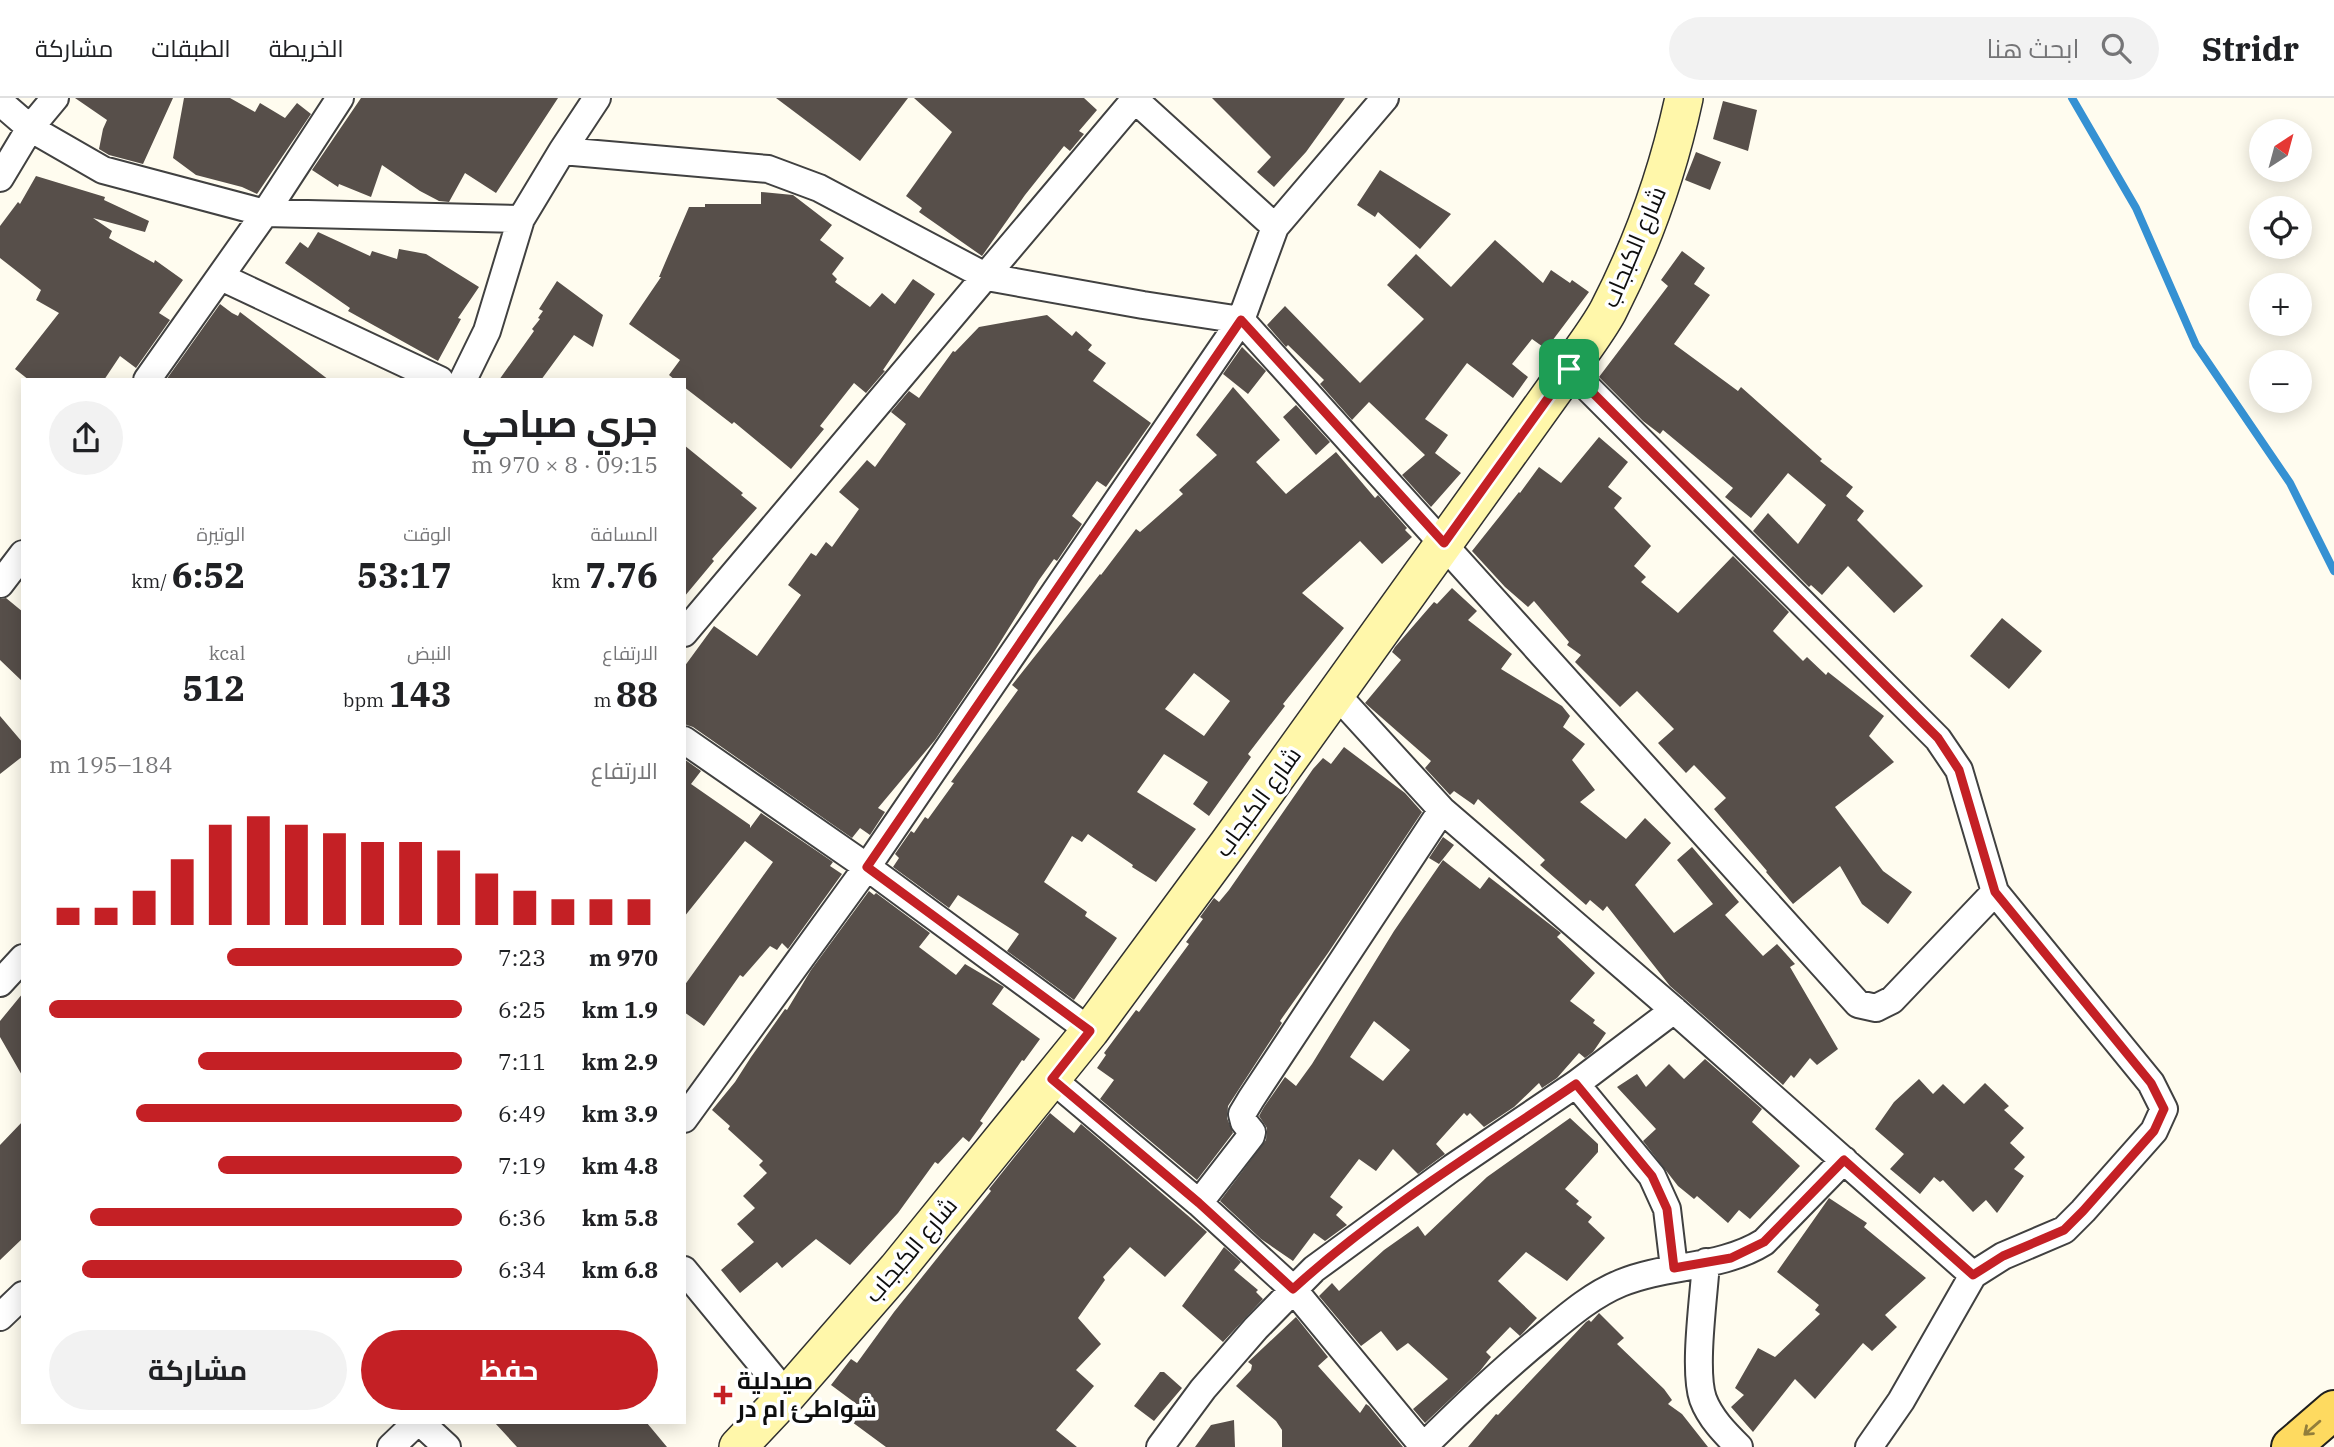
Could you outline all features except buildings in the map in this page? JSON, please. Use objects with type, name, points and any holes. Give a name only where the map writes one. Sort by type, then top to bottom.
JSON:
[{"type":"main road","name":"شارع الكبجاب","points":[[745,1445],[897,1269],[1090,1031],[1569,369],[1607,312],[1651,218],[1684,98]]},
{"type":"main road","points":[[2291,1447],[2334,1410]]},
{"type":"street","points":[[0,178],[30,128],[55,98]]},
{"type":"street","points":[[148,378],[265,213],[340,98]]},
{"type":"street","points":[[464,378],[487,331],[521,219],[597,98]]},
{"type":"street","points":[[686,1116],[867,867],[1241,320],[1275,227],[1385,98]]},
{"type":"street","points":[[686,631],[1135,99],[1275,227]]},
{"type":"street","points":[[0,102],[30,128],[103,170],[265,213],[521,219]]},
{"type":"street","points":[[562,150],[768,169],[819,188],[987,277],[1241,320],[1858,1003],[1876,1008],[1892,1000],[1995,892]]},
{"type":"street","points":[[221,277],[436,378]]},
{"type":"street","points":[[1569,369],[1938,738],[1959,770],[1995,892],[2151,1083],[2164,1109],[2154,1131],[2064,1230],[2003,1256],[1973,1275],[1901,1401],[1868,1447]]},
{"type":"street","points":[[1336,694],[1442,810],[1674,1010],[1973,1275]]},
{"type":"street","points":[[686,741],[867,867],[1090,1031]]},
{"type":"street","points":[[1199,1203],[1251,1136],[1252,1132],[1244,1122],[1242,1114],[1251,1099],[1442,810]]},
{"type":"street","points":[[0,983],[21,960]]},
{"type":"street","points":[[1160,1447],[1203,1389],[1293,1289],[1336,1251],[1576,1084],[1674,1010]]},
{"type":"street","points":[[1052,1079],[1199,1203],[1293,1289],[1423,1447],[1505,1368],[1580,1306],[1623,1282],[1674,1268],[1731,1258],[1764,1242],[1844,1160]]},
{"type":"street","points":[[1576,1084],[1652,1176],[1667,1209],[1674,1268]]},
{"type":"street","points":[[1706,1262],[1699,1376],[1703,1399],[1713,1419],[1739,1447]]},
{"type":"street","points":[[686,1272],[787,1395]]},
{"type":"street","points":[[0,1317],[21,1297]]},
{"type":"street","points":[[391,1447],[417,1424]]},
{"type":"street","points":[[419,1424],[447,1447]]},
{"type":"waterway","points":[[2072,98],[2136,208],[2196,345],[2290,483],[2334,571]]},
{"type":"place","name":"صيدلية شواطئ ام در","points":[[723,1395]]},
{"type":"route","points":[[1241,320],[1444,543],[1569,369],[1938,738],[1959,770],[1995,892],[2151,1083],[2164,1109],[2154,1131],[2064,1230],[2003,1256],[1973,1275],[1844,1160],[1764,1242],[1750,1251],[1731,1258],[1674,1268],[1667,1209],[1661,1192],[1641,1161],[1576,1084],[1336,1251],[1293,1289],[1199,1203],[1052,1079],[1090,1031],[867,867],[1241,320]]}]
